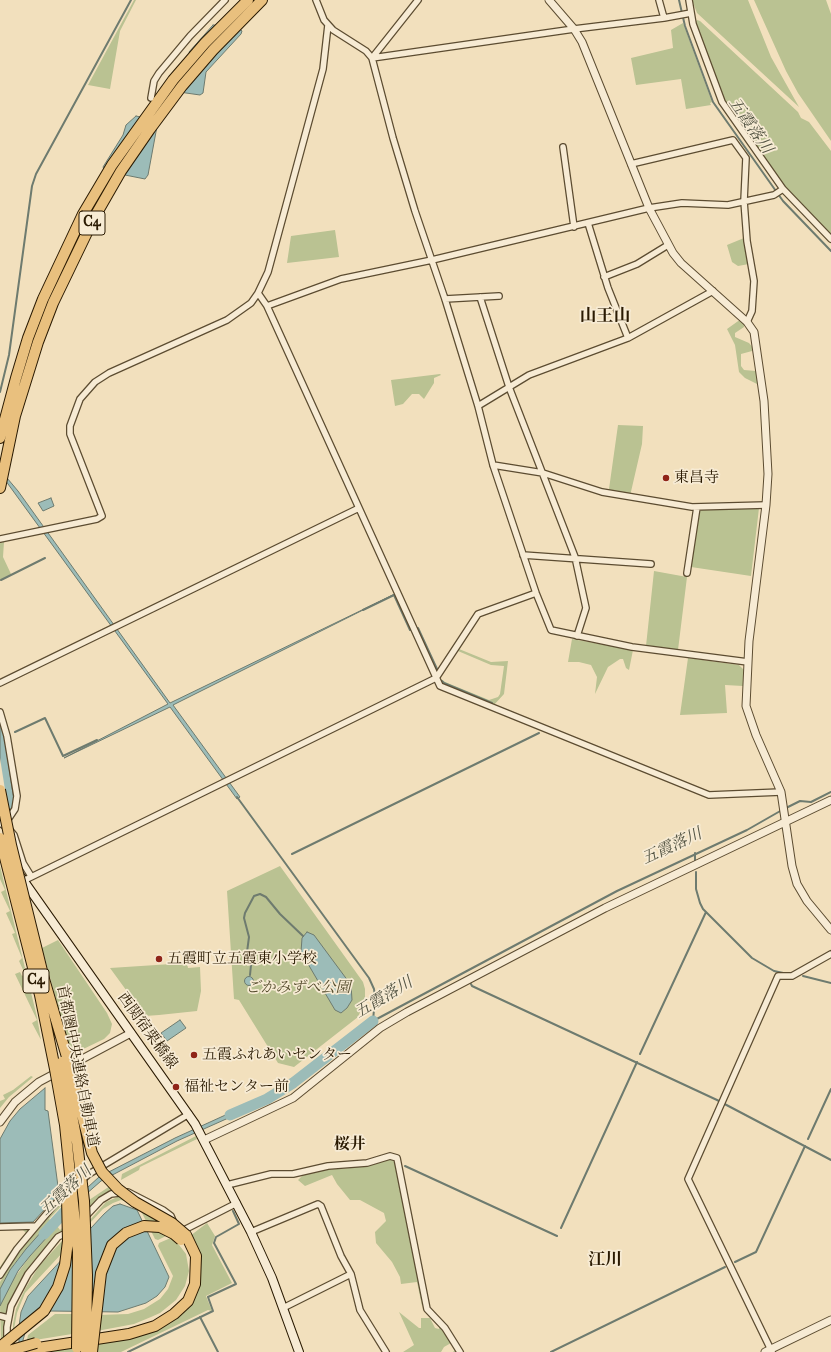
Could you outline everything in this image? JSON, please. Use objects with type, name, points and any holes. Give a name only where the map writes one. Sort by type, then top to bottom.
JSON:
[{"type":"highway","name":"C4","points":[[0,438],[16,378],[33,325],[61,259],[83,214],[112,165],[169,86],[205,43],[248,0]]},
{"type":"highway","name":"C4","points":[[0,488],[15,416],[38,342],[53,303],[94,218],[121,171],[173,99],[213,50],[262,0]]},
{"type":"highway","name":"首都圏中央連絡自動車道","points":[[0,790],[11,845],[44,979],[73,1116],[82,1178],[87,1268],[86,1352]]},
{"type":"highway","name":"首都圏中央連絡自動車道","points":[[0,838],[40,995],[65,1125],[78,1252],[79,1297],[77,1352]]},
{"type":"highway","points":[[6,1352],[36,1345],[129,1334],[155,1326],[174,1314],[188,1300],[196,1284],[196,1256],[184,1238],[167,1220],[125,1196],[110,1182],[98,1164],[88,1141],[67,1057],[44,979]]},
{"type":"highway","points":[[0,1347],[44,1311],[54,1296],[62,1276],[68,1241],[63,1145],[65,1125]]},
{"type":"highway","points":[[92,1352],[101,1273],[112,1245],[126,1233],[144,1226],[160,1227],[184,1238]]},
{"type":"highway","points":[[20,1352],[36,1345]]},
{"type":"main road","name":"西関宿栗橋線","points":[[0,849],[195,1124],[252,1232],[299,1352]]},
{"type":"street","points":[[152,98],[154,81],[159,73],[190,36],[225,0]]},
{"type":"street","points":[[316,0],[328,25],[366,51],[372,58],[393,138],[478,406],[493,465],[536,593],[551,630],[632,647],[748,662]]},
{"type":"street","points":[[372,58],[418,0]]},
{"type":"street","points":[[549,0],[574,28],[582,42],[649,208],[668,245],[681,263],[747,322],[754,332],[764,402],[768,474],[766,505],[748,662],[746,706],[756,735],[781,792],[792,866],[798,884],[807,901],[831,930]]},
{"type":"street","points":[[659,0],[664,18]]},
{"type":"street","points":[[689,0],[689,13],[722,102],[782,190],[831,239]]},
{"type":"street","points":[[372,58],[574,28],[664,18],[689,13]]},
{"type":"street","points":[[0,539],[96,519],[102,516],[70,434],[70,426],[75,410],[86,391],[95,382],[109,373],[227,320],[251,303],[258,293],[268,272],[323,69],[328,25]]},
{"type":"street","points":[[632,164],[733,140],[746,158],[744,201],[754,281],[752,311],[747,322]]},
{"type":"street","points":[[564,147],[574,227]]},
{"type":"street","points":[[267,306],[341,279],[432,260],[649,208],[682,203],[728,205],[774,195],[782,190]]},
{"type":"street","points":[[588,223],[604,277],[628,338]]},
{"type":"street","points":[[604,277],[637,264],[668,245]]},
{"type":"street","points":[[478,406],[529,375],[628,338],[713,291]]},
{"type":"street","points":[[258,293],[267,306],[440,686],[709,795],[781,792]]},
{"type":"street","points":[[445,299],[498,296]]},
{"type":"street","points":[[480,297],[509,387],[575,557],[586,608],[577,636]]},
{"type":"street","points":[[493,465],[543,473],[602,492],[697,507],[766,505]]},
{"type":"street","points":[[687,573],[697,507]]},
{"type":"street","points":[[0,683],[359,508]]},
{"type":"street","points":[[523,555],[575,557],[651,564]]},
{"type":"street","points":[[23,881],[436,678],[478,614],[536,593]]},
{"type":"street","points":[[0,712],[6,732],[17,796],[15,809],[2,824],[14,835],[23,863],[31,876]]},
{"type":"street","points":[[203,1138],[293,1098],[380,1028],[407,1012],[605,908],[786,819],[831,800]]},
{"type":"street","points":[[831,954],[792,976],[778,976],[689,1175],[688,1181],[769,1351],[831,1320]]},
{"type":"street","points":[[0,1122],[15,1102],[39,1082],[131,1033]]},
{"type":"street","points":[[0,1275],[14,1252],[54,1205],[89,1174],[188,1114]]},
{"type":"street","points":[[227,1185],[271,1174],[294,1174],[328,1166],[367,1163],[390,1156],[397,1158],[427,1309],[445,1328],[460,1352]]},
{"type":"street","points":[[6,1352],[8,1318],[16,1294],[38,1260],[58,1238],[73,1230],[101,1200],[111,1194],[128,1192],[163,1210],[171,1216],[178,1232],[237,1203]]},
{"type":"street","points":[[252,1232],[318,1204],[321,1206],[341,1256],[351,1274],[360,1310],[386,1352]]},
{"type":"street","points":[[0,1227],[36,1226]]},
{"type":"street","points":[[283,1308],[351,1274]]},
{"type":"street","points":[[0,1316],[8,1318]]},
{"type":"green space","points":[[134,0],[136,0],[120,31],[110,89],[88,85]]},
{"type":"green space","points":[[692,0],[748,0],[771,57],[799,107],[697,13]]},
{"type":"green space","points":[[754,0],[826,0],[831,14],[831,141],[798,93],[786,71]]},
{"type":"green space","points":[[697,20],[700,21],[798,112],[801,118],[809,122],[831,151],[831,236],[787,190],[725,102],[695,23]]},
{"type":"green space","points":[[683,23],[712,102],[710,103],[711,105],[686,109],[681,79],[636,85],[631,58],[673,48],[671,30]]},
{"type":"green space","points":[[335,230],[339,257],[287,263],[291,236]]},
{"type":"green space","points":[[744,238],[749,264],[738,266],[732,262],[727,245]]},
{"type":"green space","points":[[741,319],[744,323],[744,327],[735,333],[735,337],[749,343],[753,348],[752,351],[741,354],[741,366],[744,370],[756,371],[759,385],[745,378],[739,372],[735,345],[727,329]]},
{"type":"green space","points":[[441,375],[434,378],[434,383],[424,399],[419,394],[412,394],[403,404],[395,406],[391,380]]},
{"type":"green space","points":[[618,425],[643,426],[642,444],[630,496],[610,491],[609,489]]},
{"type":"green space","points":[[759,508],[751,576],[691,567],[699,510]]},
{"type":"green space","points":[[4,542],[3,557],[11,574],[0,580],[0,543]]},
{"type":"green space","points":[[654,571],[687,577],[678,650],[646,646]]},
{"type":"green space","points":[[572,639],[633,650],[629,670],[626,668],[623,659],[620,659],[608,667],[595,694],[597,677],[591,665],[579,662],[568,662]]},
{"type":"green space","points":[[459,649],[491,662],[508,661],[504,694],[493,706],[443,685],[440,681],[441,679],[489,700],[498,697],[500,694],[504,666],[491,665],[458,651]]},
{"type":"green space","points":[[688,658],[739,665],[744,670],[743,686],[725,685],[727,713],[680,715]]},
{"type":"green space","points":[[0,866],[37,1017],[41,1040],[32,1023],[37,1020],[15,974],[20,972],[22,976],[25,974],[19,961],[22,958],[12,934],[15,933],[6,913],[10,911],[1,892],[5,890],[0,879]]},
{"type":"green space","name":"ごかみずべ公園","points":[[280,866],[363,982],[365,989],[365,1000],[358,1017],[294,1067],[278,1063],[239,1000],[234,999],[227,891]]},
{"type":"green space","points":[[58,940],[107,1013],[112,1024],[110,1033],[104,1039],[71,1055],[42,948]]},
{"type":"green space","points":[[187,963],[188,968],[200,967],[201,991],[197,1011],[145,1016],[110,968]]},
{"type":"green space","points":[[31,1076],[33,1077],[9,1097],[0,1108],[0,1101],[5,1099],[3,1095],[13,1090]]},
{"type":"green space","points":[[196,1136],[197,1139],[140,1167],[139,1170],[121,1180],[122,1174]]},
{"type":"green space","points":[[389,1158],[395,1162],[419,1282],[423,1311],[417,1282],[401,1284],[400,1277],[392,1262],[376,1243],[375,1232],[386,1221],[384,1213],[360,1200],[350,1200],[337,1184],[332,1175],[305,1186],[298,1180],[303,1175],[319,1170],[350,1168]]},
{"type":"green space","points":[[110,1186],[115,1191],[110,1191],[99,1198],[89,1209],[89,1200]]},
{"type":"green space","points":[[120,1196],[129,1196],[174,1232],[158,1240],[155,1239],[139,1207],[128,1202],[121,1200],[103,1209],[25,1293],[17,1313],[14,1329],[15,1352],[13,1352],[13,1324],[16,1309],[25,1289],[39,1266],[62,1241],[79,1232],[106,1202]]},
{"type":"green space","points":[[64,1200],[64,1203],[49,1219],[51,1221],[14,1264],[0,1289],[0,1282],[21,1248]]},
{"type":"green space","points":[[207,1223],[215,1236],[212,1245],[232,1283],[206,1296],[212,1311],[208,1310],[121,1352],[29,1352],[27,1340],[28,1335],[55,1314],[73,1314],[72,1334],[35,1340],[37,1350],[146,1332],[199,1286],[201,1272],[200,1258],[190,1236]]},
{"type":"green space","points":[[65,1225],[65,1231],[55,1238],[32,1263],[15,1291],[7,1315],[3,1318],[6,1320],[5,1340],[1,1343],[0,1306],[8,1287],[30,1256],[57,1226],[60,1230]]},
{"type":"green space","points":[[21,1228],[31,1230],[0,1272],[0,1267],[7,1256],[26,1233]]},
{"type":"green space","points":[[173,1237],[186,1254],[189,1271],[185,1286],[176,1300],[160,1313],[134,1324],[97,1331],[99,1315],[128,1314],[144,1309],[160,1299],[168,1289],[173,1276],[158,1246],[159,1243]]},
{"type":"green space","points":[[399,1312],[419,1328],[421,1328],[421,1318],[430,1318],[435,1328],[439,1329],[440,1324],[458,1352],[453,1352],[455,1350],[451,1343],[444,1347],[441,1352],[403,1352],[414,1345]]},
{"type":"water","points":[[213,25],[238,27],[242,31],[241,34],[206,72],[203,93],[200,95],[172,91],[170,88],[191,56],[189,52]]},
{"type":"water","points":[[136,116],[158,121],[148,175],[145,179],[105,171],[103,167],[123,135],[126,125]]},
{"type":"water","points":[[0,473],[7,478],[18,491],[170,703],[395,594],[173,705],[240,797],[237,799],[170,707],[64,758],[168,704]]},
{"type":"water","points":[[51,498],[54,506],[43,511],[38,503]]},
{"type":"water","points":[[0,720],[4,735],[14,800],[5,820],[0,820]]},
{"type":"water","points":[[307,932],[314,935],[351,985],[352,1000],[347,1008],[341,1013],[335,1010],[301,952],[302,938]]},
{"type":"water","points":[[247,977],[251,977],[253,981],[251,985],[247,985],[245,983],[245,979]]},
{"type":"water","points":[[180,1020],[186,1028],[167,1041],[161,1033]]},
{"type":"water","points":[[45,1088],[45,1110],[48,1111],[59,1194],[33,1222],[0,1223],[0,1139],[10,1121],[20,1109]]},
{"type":"water","points":[[243,1107],[244,1111],[177,1141],[101,1181],[77,1202],[76,1198],[99,1177],[175,1138]]},
{"type":"water","points":[[120,1204],[137,1210],[169,1277],[165,1287],[157,1296],[146,1303],[118,1312],[51,1311],[25,1333],[23,1340],[26,1352],[19,1352],[19,1326],[21,1312],[28,1296],[104,1214],[113,1206]]},
{"type":"water","points":[[51,1221],[57,1226],[18,1271],[0,1306],[0,1289],[10,1270],[26,1249]]},
{"type":"pier","points":[[0,758],[6,796],[0,815]]},
{"type":"waterway","points":[[0,392],[9,355],[32,186],[36,174],[131,0]]},
{"type":"waterway","name":"五霞落川","points":[[679,0],[685,26],[713,102],[783,201],[831,251]]},
{"type":"waterway","points":[[1,580],[45,558]]},
{"type":"waterway","points":[[363,610],[394,595],[410,630]]},
{"type":"waterway","points":[[418,628],[437,669]]},
{"type":"waterway","points":[[442,681],[492,703]]},
{"type":"waterway","points":[[15,732],[45,718],[63,756],[97,740]]},
{"type":"waterway","points":[[292,854],[539,733]]},
{"type":"waterway","name":"五霞落川","points":[[786,808],[800,801],[811,802],[831,792]]},
{"type":"waterway","points":[[237,797],[369,978],[374,989],[375,997],[373,1021]]},
{"type":"waterway","name":"五霞落川","points":[[373,1021],[617,891],[747,830],[782,810]]},
{"type":"waterway","name":"五霞落川","points":[[695,853],[695,861]]},
{"type":"waterway","points":[[696,872],[696,889],[703,909],[752,958],[774,971],[788,974]]},
{"type":"waterway","points":[[250,975],[251,965],[247,952],[249,937],[244,918],[254,896],[260,894],[266,897],[280,914],[303,936]]},
{"type":"waterway","points":[[640,1054],[706,912]]},
{"type":"waterway","points":[[803,976],[831,983]]},
{"type":"waterway","points":[[471,984],[472,986],[717,1100],[831,1160]]},
{"type":"waterway","name":"五霞落川","points":[[230,1115],[267,1099],[293,1083],[373,1021]]},
{"type":"waterway","points":[[561,1228],[637,1062]]},
{"type":"waterway","points":[[808,1139],[831,1089]]},
{"type":"waterway","points":[[735,1262],[756,1252],[805,1146]]},
{"type":"waterway","points":[[405,1166],[557,1236]]},
{"type":"waterway","name":"五霞落川","points":[[44,1234],[72,1204]]},
{"type":"waterway","points":[[128,1352],[213,1311],[208,1297],[236,1284],[214,1243],[216,1237],[239,1224],[233,1211]]},
{"type":"waterway","points":[[551,1352],[725,1267]]},
{"type":"waterway","points":[[200,1317],[218,1352]]},
{"type":"place","name":"東昌寺","points":[[666,478]]},
{"type":"place","name":"五霞町立五霞東小学校","points":[[159,959]]},
{"type":"place","name":"五霞ふれあいセンター","points":[[194,1055]]},
{"type":"place","name":"福祉センター前","points":[[176,1087]]},
{"type":"district","name":"山王山","points":[[605,317]]},
{"type":"district","name":"桜井","points":[[350,1145]]},
{"type":"district","name":"江川","points":[[605,1261]]}]
